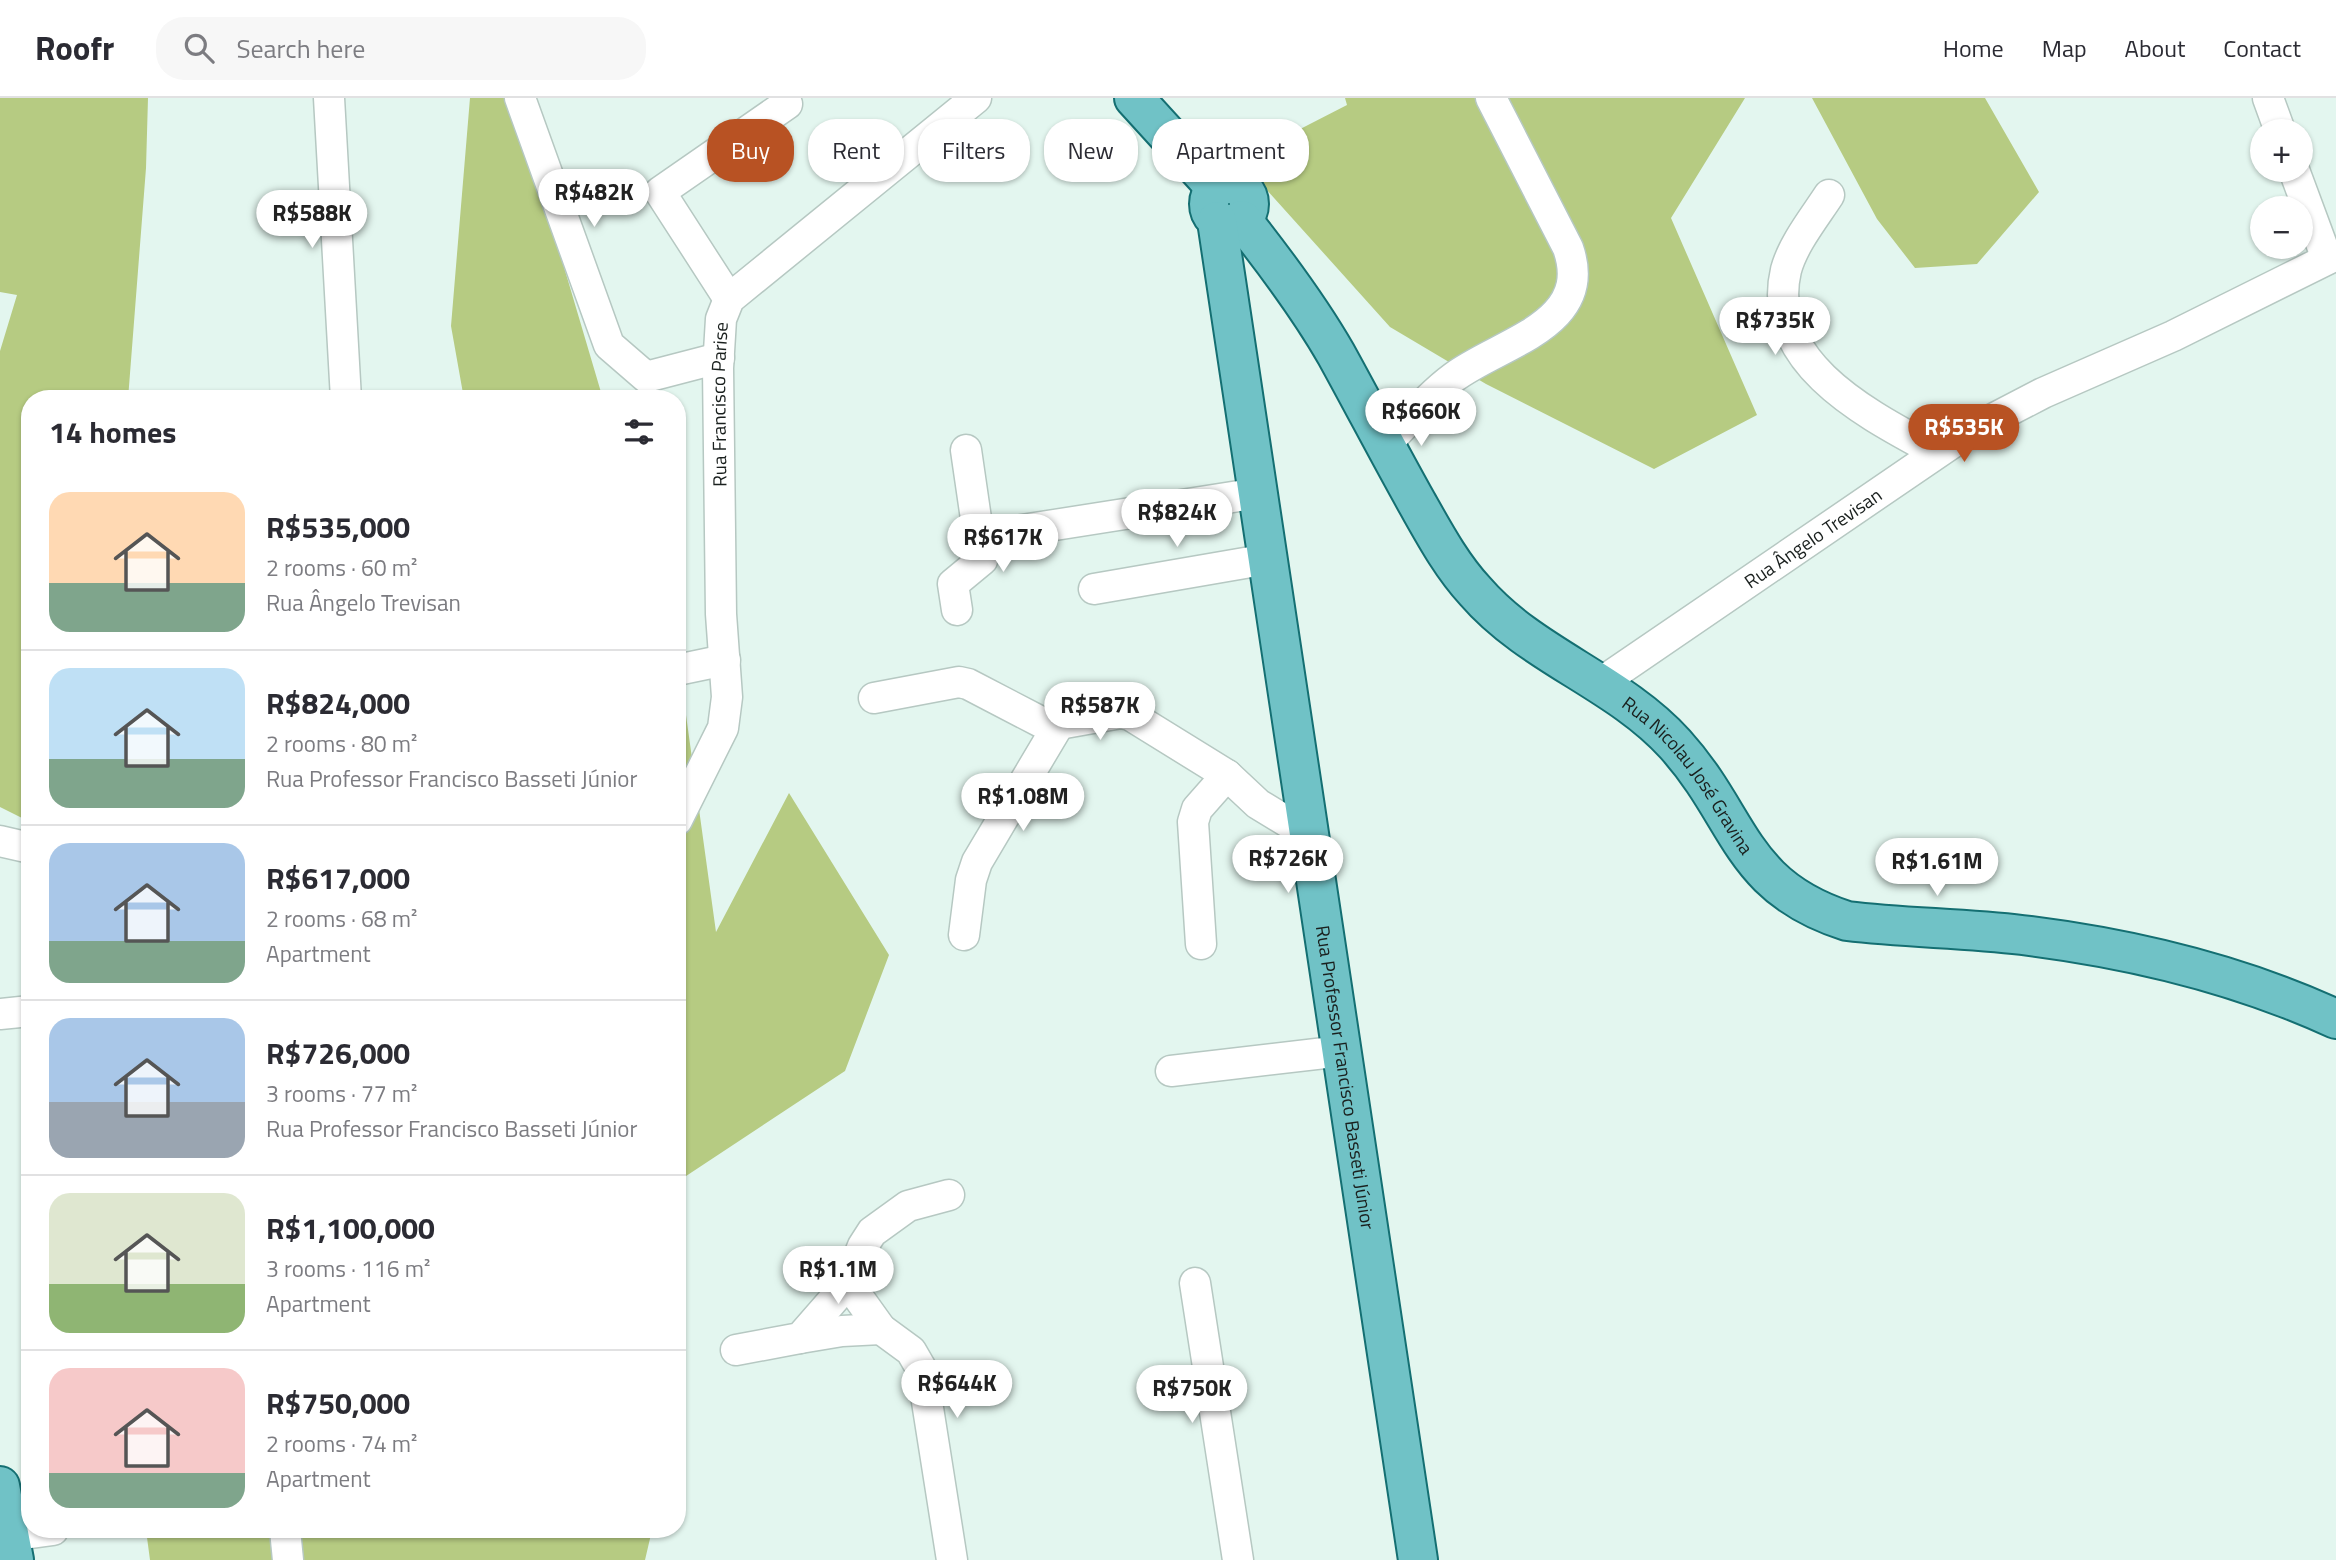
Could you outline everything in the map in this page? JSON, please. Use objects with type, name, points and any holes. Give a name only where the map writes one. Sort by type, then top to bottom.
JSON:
[{"type":"main road","name":"Rua Nicolau José Gravina","points":[[1134,98],[1320,327],[1437,538],[1474,590],[1534,645],[1599,684],[1654,723],[1692,765],[1744,847],[1774,883],[1819,912],[1847,921],[2024,935],[2142,957],[2245,983],[2336,1019]]},
{"type":"main road","name":"Rua Professor Francisco Basseti Júnior","points":[[1225,210],[1258,493],[1418,1560]]},
{"type":"main road","points":[[1,1493],[12,1548]]},
{"type":"street","points":[[329,98],[345,390]]},
{"type":"street","points":[[520,98],[609,345],[646,377],[719,358]]},
{"type":"street","name":"Rua Francisco Parise","points":[[686,802],[723,728],[727,697],[721,614],[719,358],[721,319],[729,299],[976,98]]},
{"type":"street","points":[[1385,445],[1454,377],[1556,315],[1568,299],[1575,282],[1574,264],[1568,248],[1491,98]]},
{"type":"street","points":[[2268,98],[2276,119]]},
{"type":"street","points":[[729,299],[660,192],[787,104]]},
{"type":"street","points":[[2299,182],[2331,257]]},
{"type":"street","points":[[1829,195],[1787,268],[1782,294],[1786,318],[1797,345],[1819,376],[1849,400],[1935,452]]},
{"type":"street","name":"Rua Ângelo Trevisan","points":[[1599,684],[1935,452],[2013,407],[2173,336],[2331,257]]},
{"type":"street","points":[[957,610],[953,584],[982,560],[966,450]]},
{"type":"street","points":[[978,537],[1258,493]]},
{"type":"street","points":[[1094,589],[1268,559]]},
{"type":"street","points":[[686,668],[725,660]]},
{"type":"street","points":[[874,698],[959,682],[968,684],[1027,718],[1059,724],[1121,713],[1130,715],[1227,775],[1258,804],[1309,835]]},
{"type":"street","points":[[964,935],[977,862],[1059,724]]},
{"type":"street","points":[[1201,944],[1193,822],[1198,809],[1227,775]]},
{"type":"street","points":[[0,841],[21,846]]},
{"type":"street","points":[[0,1014],[21,1012]]},
{"type":"street","points":[[1171,1071],[1342,1051]]},
{"type":"street","points":[[800,1338],[848,1283],[863,1246],[887,1219],[908,1206],[948,1195]]},
{"type":"street","points":[[848,1283],[881,1329],[911,1352],[922,1370],[952,1560]]},
{"type":"street","points":[[1195,1283],[1238,1560]]},
{"type":"street","points":[[736,1350],[842,1331],[881,1329]]},
{"type":"street","points":[[12,1548],[34,1538]]},
{"type":"street","points":[[286,1538],[289,1560]]},
{"type":"green space","points":[[0,98],[148,98],[146,168],[129,390],[21,390],[21,818],[0,807],[0,351],[17,295],[0,292]]},
{"type":"green space","points":[[470,98],[514,98],[600,390],[462,390],[451,326]]},
{"type":"green space","points":[[1345,98],[1745,98],[1671,218],[1757,415],[1654,469],[1486,384],[1390,327],[1260,182],[1309,182],[1309,125],[1347,105]]},
{"type":"green space","points":[[1812,98],[1985,98],[2039,192],[1977,264],[1915,268],[1877,219]]},
{"type":"green space","points":[[686,715],[716,932],[789,793],[889,955],[845,1071],[686,1176]]},
{"type":"green space","points":[[147,1538],[650,1538],[645,1560],[150,1560]]}]
